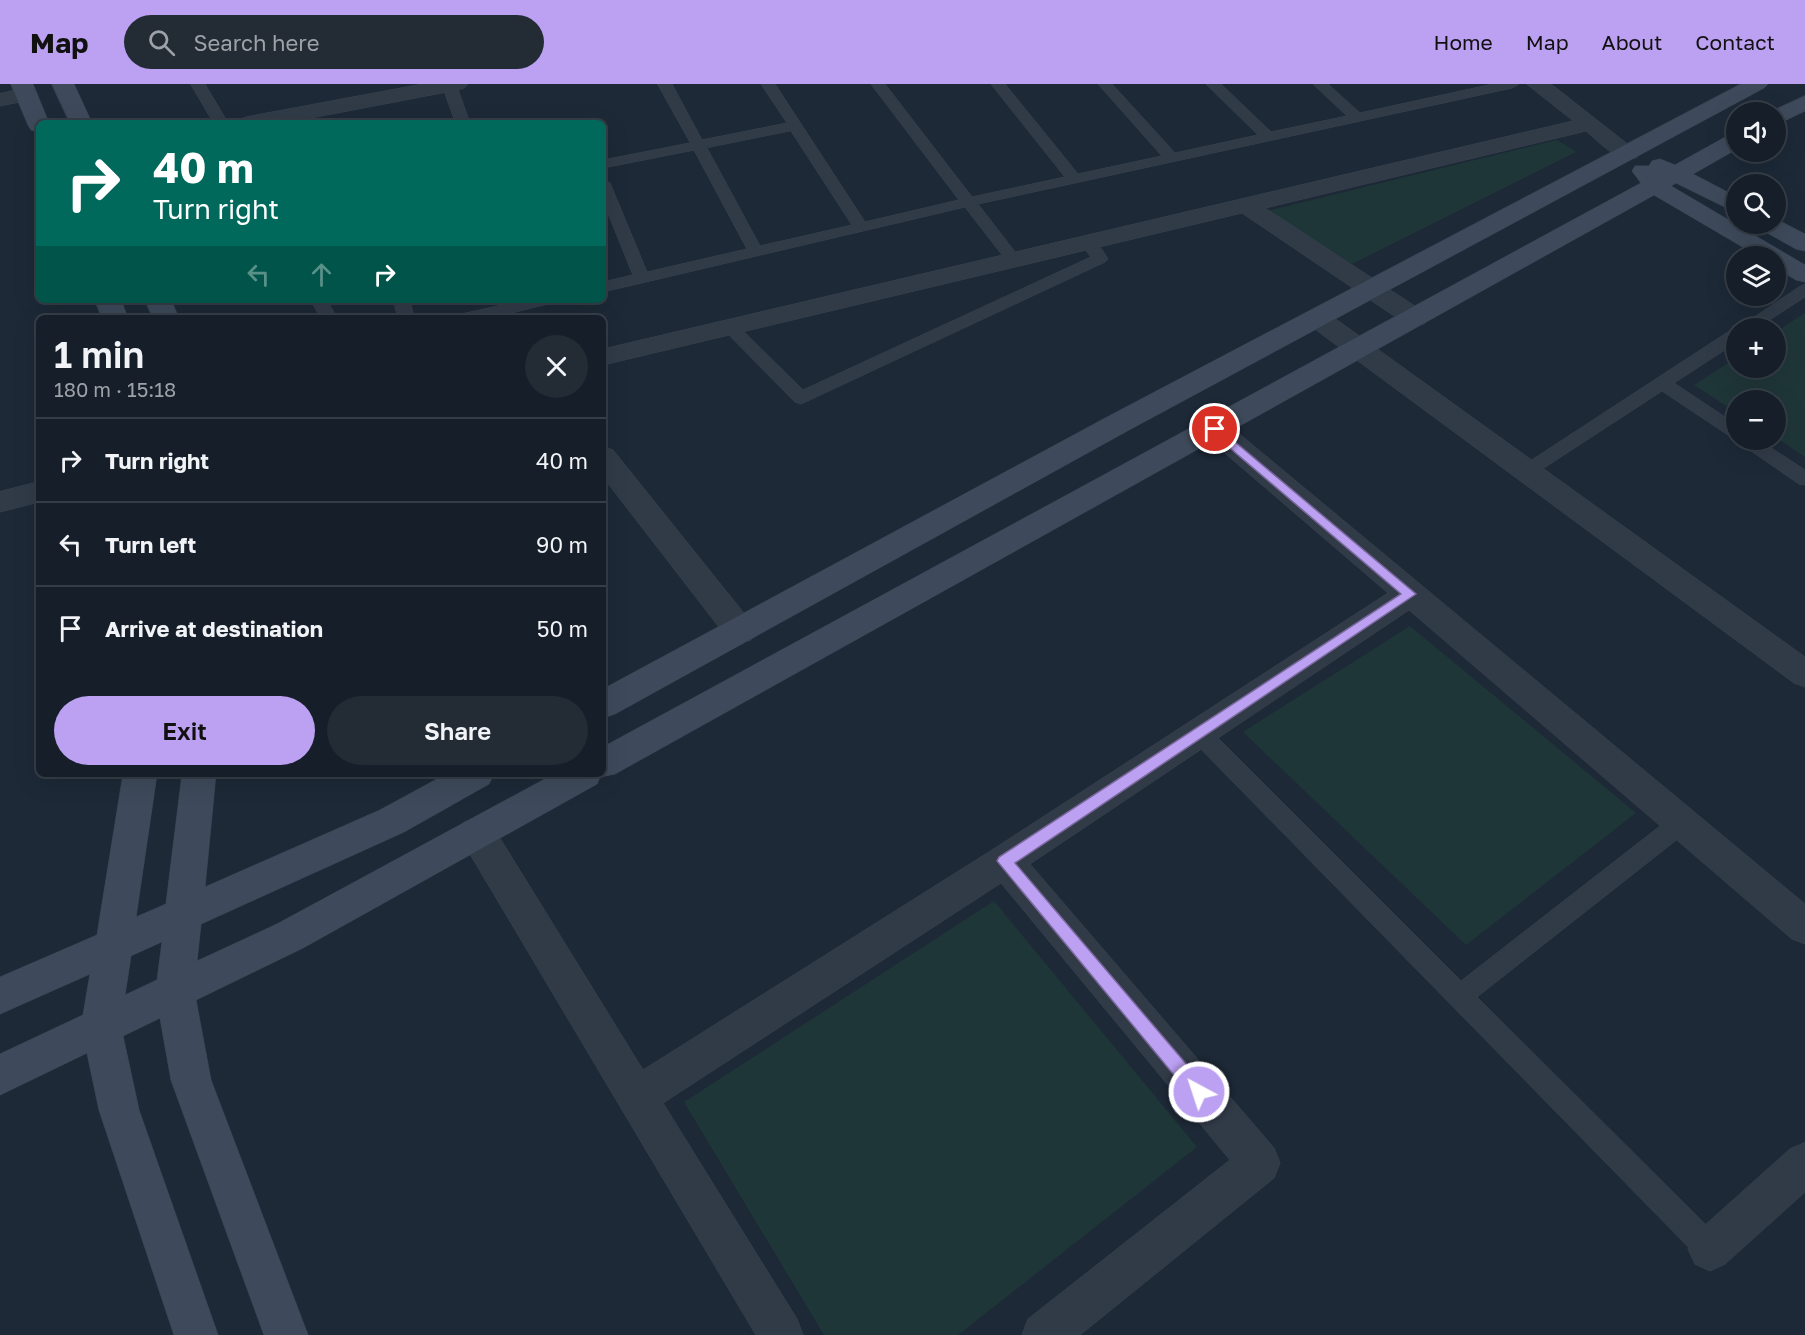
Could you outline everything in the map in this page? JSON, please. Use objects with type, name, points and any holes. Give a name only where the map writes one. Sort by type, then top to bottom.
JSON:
[{"type":"street","points":[[63,84],[80,120]]},
{"type":"street","points":[[266,120],[452,84]]},
{"type":"street","points":[[1538,84],[1628,153],[1760,246]]},
{"type":"street","points":[[606,703],[1119,423],[1757,84]]},
{"type":"street","points":[[0,100],[24,89],[37,120]]},
{"type":"street","points":[[1786,112],[1805,102]]},
{"type":"street","points":[[606,356],[1590,124]]},
{"type":"street","points":[[606,762],[1726,146]]},
{"type":"street","points":[[1666,179],[1726,202]]},
{"type":"street","points":[[1246,206],[1415,318]]},
{"type":"street","points":[[1786,234],[1805,244]]},
{"type":"street","points":[[1786,264],[1805,275]]},
{"type":"street","points":[[1317,318],[1805,674]]},
{"type":"street","points":[[1215,429],[1805,927]]},
{"type":"street","points":[[606,461],[740,631]]},
{"type":"street","points":[[0,502],[36,493]]},
{"type":"street","points":[[637,1097],[1005,861],[1410,594]]},
{"type":"street","points":[[140,777],[101,1027],[119,1110],[196,1335]]},
{"type":"street","points":[[199,777],[175,991],[191,1080],[286,1335]]},
{"type":"street","points":[[0,996],[392,821],[472,777]]},
{"type":"street","points":[[0,1075],[290,936],[580,777]]},
{"type":"street","points":[[477,833],[780,1335]]},
{"type":"street","points":[[1005,861],[1259,1163],[1044,1335]]},
{"type":"street","points":[[1710,1249],[1805,1164]]},
{"type":"lane","points":[[198,84],[219,120]]},
{"type":"lane","points":[[452,84],[463,120]]},
{"type":"lane","points":[[665,84],[756,252]]},
{"type":"lane","points":[[768,84],[861,227]]},
{"type":"lane","points":[[878,84],[1014,261]]},
{"type":"lane","points":[[998,84],[1074,179]]},
{"type":"lane","points":[[1105,84],[1172,158]]},
{"type":"lane","points":[[1213,84],[1268,137]]},
{"type":"lane","points":[[1320,84],[1357,118]]},
{"type":"lane","points":[[1431,84],[1448,98]]},
{"type":"lane","points":[[606,286],[969,202],[1512,84]]},
{"type":"lane","points":[[606,164],[795,126]]},
{"type":"lane","points":[[606,190],[642,278]]},
{"type":"lane","points":[[729,327],[801,398],[1100,259],[1088,243]]},
{"type":"lane","points":[[1762,318],[1805,290]]},
{"type":"lane","points":[[481,315],[527,303]]},
{"type":"lane","points":[[1527,471],[1726,341]]},
{"type":"lane","points":[[1663,383],[1726,426]]},
{"type":"lane","points":[[1762,450],[1805,479]]},
{"type":"lane","points":[[1199,733],[1710,1249]]},
{"type":"lane","points":[[1460,996],[1681,823]]},
{"type":"green space","points":[[1557,140],[1576,152],[1352,264],[1267,211]]},
{"type":"green space","points":[[1805,313],[1805,457],[1786,445],[1786,390],[1726,390],[1726,406],[1694,385],[1726,364],[1726,378],[1786,378],[1786,325]]},
{"type":"green space","points":[[1410,626],[1636,813],[1466,945],[1243,732]]},
{"type":"green space","points":[[994,901],[1197,1147],[958,1335],[824,1335],[684,1102]]},
{"type":"route","points":[[1199,1092],[1005,861],[1410,594],[1215,429]]}]
